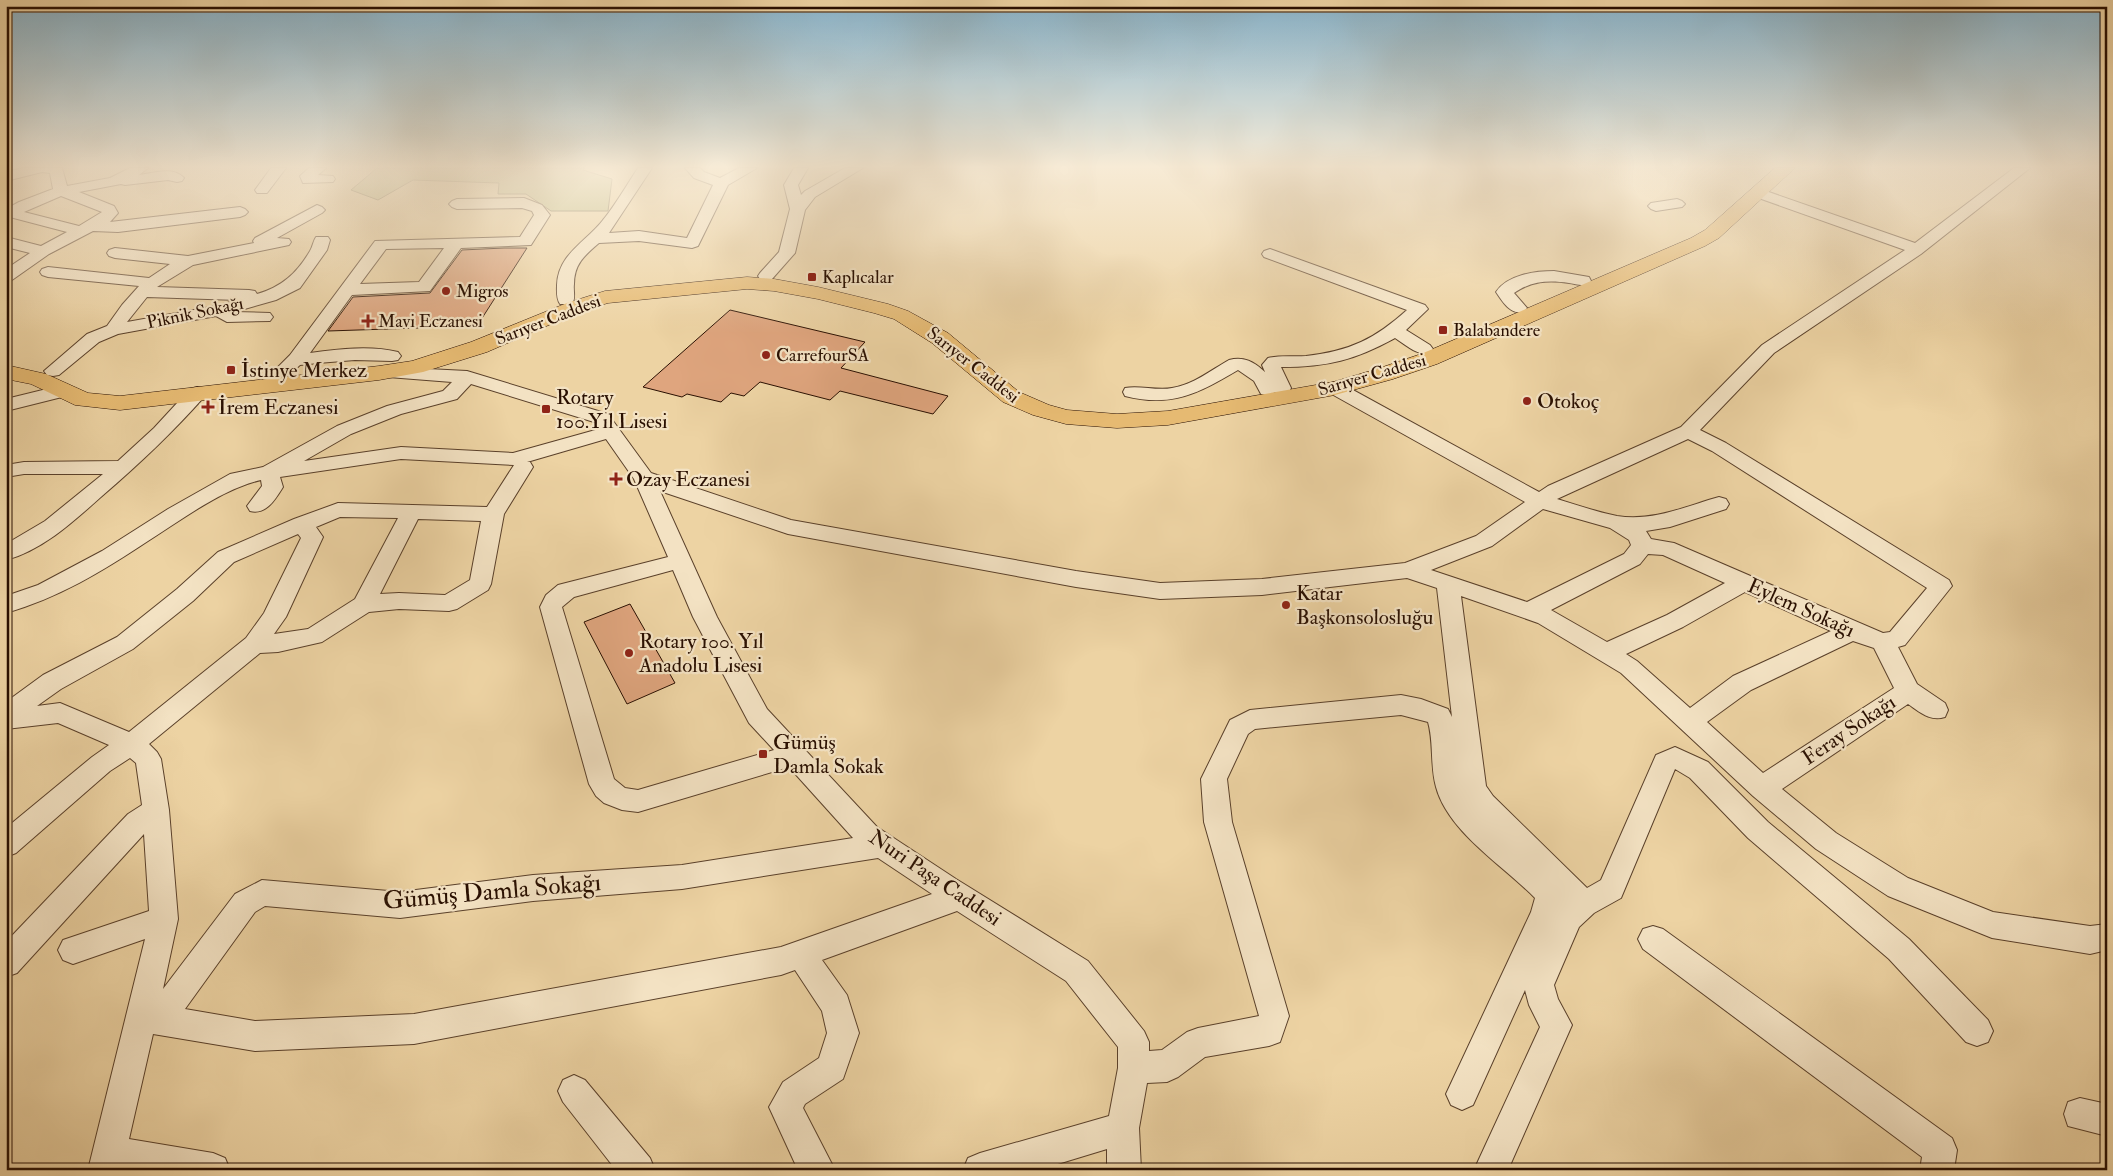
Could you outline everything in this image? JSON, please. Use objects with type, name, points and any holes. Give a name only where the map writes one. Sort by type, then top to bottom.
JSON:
[{"type":"main road","name":"Sarıyer Caddesi","points":[[390,364],[422,352],[495,332],[570,304],[619,295],[764,280],[829,286],[888,300],[919,311],[954,330],[1015,383],[1038,396],[1076,405],[1110,409],[1149,409],[1275,389],[1361,371],[1424,349],[1583,281],[1663,246],[1706,223]]},
{"type":"main road","name":"Sarıyer Caddesi","points":[[764,280],[785,287],[864,304],[901,315],[940,338],[1011,397],[1032,407],[1066,417],[1117,422],[1168,418],[1335,388],[1385,374],[1429,359],[1698,242],[1712,234],[1724,223]]},
{"type":"main road","name":"Sarıyer Caddesi","points":[[6,372],[118,392],[151,390],[284,372],[390,364],[414,367],[503,338],[570,304]]},
{"type":"main road","points":[[422,352],[456,354]]},
{"type":"main road","name":"Sarıyer Caddesi","points":[[6,360],[51,380],[83,400],[102,403],[120,403],[197,393],[284,372]]},
{"type":"street","points":[[62,223],[86,228],[152,223]]},
{"type":"street","points":[[6,277],[43,251],[96,223]]},
{"type":"street","points":[[247,249],[294,223]]},
{"type":"street","points":[[284,372],[382,244],[525,242],[537,223]]},
{"type":"street","points":[[570,304],[565,289],[568,267],[575,256],[595,238],[608,223]]},
{"type":"street","points":[[595,238],[639,236],[692,243],[701,223]]},
{"type":"street","points":[[764,280],[787,253],[795,223]]},
{"type":"street","points":[[1843,223],[1917,249]]},
{"type":"street","points":[[644,478],[788,527],[1076,579],[1160,591],[1262,587],[1408,570],[1484,541],[1539,501],[1569,483],[1688,431],[1768,349],[1917,249],[1951,223]]},
{"type":"street","name":"Piknik Sokağı","points":[[51,380],[93,338],[122,328],[218,311],[270,296],[294,284],[318,250],[322,240]]},
{"type":"street","points":[[6,242],[43,251]]},
{"type":"street","points":[[122,328],[152,289],[177,267],[188,261],[283,242]]},
{"type":"street","points":[[346,290],[424,287],[456,243]]},
{"type":"street","points":[[115,253],[188,261]]},
{"type":"street","points":[[1270,254],[1419,309],[1395,330],[1363,348],[1336,358],[1299,362],[1274,362],[1271,365],[1271,369],[1275,389]]},
{"type":"street","points":[[407,259],[445,258]]},
{"type":"street","points":[[369,260],[388,260]]},
{"type":"street","points":[[48,272],[152,289],[270,296]]},
{"type":"street","points":[[359,274],[434,273]]},
{"type":"street","points":[[218,311],[226,317],[264,317]]},
{"type":"street","points":[[1395,330],[1424,349]]},
{"type":"street","points":[[269,472],[344,430],[394,410],[450,395],[467,378],[456,354]]},
{"type":"street","name":"Nuri Paşa Caddesi","points":[[390,364],[467,378],[601,418],[644,478],[705,617],[758,716],[867,835],[1077,971],[1133,1042],[1134,1068],[1123,1128],[1124,1170]]},
{"type":"street","points":[[1132,392],[1147,395],[1175,394],[1198,386],[1236,364],[1246,365],[1275,389]]},
{"type":"street","points":[[6,404],[51,380]]},
{"type":"street","points":[[1335,388],[1539,501],[1618,523],[1641,526],[1666,522],[1719,504]]},
{"type":"street","points":[[6,553],[26,544],[56,525],[124,467],[175,418],[197,393]]},
{"type":"street","name":"Eylem Sokağı","points":[[1642,546],[1666,548],[1852,631],[1883,642],[1896,639],[1941,586],[1719,447],[1688,431]]},
{"type":"street","points":[[6,606],[46,590],[110,556],[175,514],[237,479],[269,472],[401,453],[513,460],[611,432]]},
{"type":"street","points":[[6,471],[24,468],[124,467]]},
{"type":"street","points":[[254,644],[278,643],[314,636],[364,604],[399,601],[449,603],[480,584],[494,514],[523,467]]},
{"type":"street","points":[[257,506],[274,487],[269,472]]},
{"type":"street","points":[[6,715],[52,682],[125,643],[185,595],[226,557],[302,524],[338,510],[494,514]]},
{"type":"street","points":[[364,604],[412,511]]},
{"type":"street","points":[[1530,611],[1632,559],[1642,546],[1639,536],[1618,523]]},
{"type":"street","points":[[6,845],[101,764],[132,744],[254,644],[274,617],[312,537],[302,524]]},
{"type":"street","points":[[680,561],[566,591],[554,601],[552,607],[602,784],[608,792],[616,797],[638,801],[794,756]]},
{"type":"street","points":[[1408,570],[1546,617],[1629,667],[1762,788],[1826,841],[1898,888],[1992,925],[2090,940],[2107,937]]},
{"type":"street","points":[[1448,583],[1473,789],[1484,804],[1584,904]]},
{"type":"street","points":[[1605,653],[1675,621],[1744,583]]},
{"type":"street","points":[[1689,722],[1742,683],[1852,631]]},
{"type":"street","points":[[1883,642],[1908,691]]},
{"type":"street","name":"Feray Sokağı","points":[[1762,788],[1908,691],[1936,710]]},
{"type":"street","points":[[1134,1068],[1167,1066],[1198,1043],[1269,1031],[1274,1016],[1218,822],[1214,778],[1238,727],[1250,720],[1401,705],[1421,708],[1439,716],[1445,733],[1447,779],[1453,798],[1467,816],[1545,889],[1549,898],[1545,913],[1462,1094]]},
{"type":"street","points":[[6,719],[60,714],[132,744],[148,759],[156,810],[164,919],[150,1018],[256,1036],[414,1029],[781,961],[960,897]]},
{"type":"street","points":[[1491,1170],[1557,1025],[1544,1005],[1539,986],[1568,918],[1584,904],[1611,889],[1665,762],[1675,757],[1699,770],[1758,830],[1899,949],[1977,1031]]},
{"type":"street","points":[[6,963],[138,822],[156,810]]},
{"type":"street","name":"Gümüş Damla Sokağı","points":[[107,1161],[150,1018],[245,903],[262,894],[400,905],[533,888],[682,877],[883,846]]},
{"type":"street","points":[[73,950],[164,919]]},
{"type":"street","points":[[1653,939],[1940,1150],[1938,1170]]},
{"type":"street","points":[[801,954],[836,1005],[843,1033],[832,1068],[794,1093],[785,1107],[810,1158],[818,1170]]},
{"type":"street","points":[[574,1091],[638,1170]]},
{"type":"street","points":[[980,1170],[1123,1128]]},
{"type":"street","points":[[107,1161],[213,1170]]},
{"type":"building","name":"Migros","points":[[527,248],[477,326],[328,331],[353,297],[430,293],[462,250]]},
{"type":"building","name":"CarrefourSA","points":[[730,310],[865,342],[841,368],[948,396],[933,414],[840,391],[830,400],[760,382],[744,396],[731,393],[721,402],[687,394],[682,397],[643,387]]},
{"type":"building","name":"Rotary 100. Yıl Anadolu Lisesi","points":[[630,604],[675,683],[627,704],[584,622]]},
{"type":"place","name":"Kaplıcalar","points":[[812,277]]},
{"type":"place","name":"Migros","points":[[446,291]]},
{"type":"place","name":"Mavi Eczanesi","points":[[368,321]]},
{"type":"place","name":"Balabandere","points":[[1443,330]]},
{"type":"place","name":"CarrefourSA","points":[[766,355]]},
{"type":"place","name":"İstinye Merkez","points":[[231,370]]},
{"type":"place","name":"Otokoç","points":[[1527,401]]},
{"type":"place","name":"İrem Eczanesi","points":[[208,407]]},
{"type":"place","name":"Rotary 100.Yıl Lisesi","points":[[546,409]]},
{"type":"place","name":"Ozay Eczanesi","points":[[616,479]]},
{"type":"place","name":"Katar Başkonsolosluğu","points":[[1286,605]]},
{"type":"place","name":"Rotary 100. Yıl Anadolu Lisesi","points":[[629,653]]},
{"type":"place","name":"Gümüş Damla Sokak","points":[[763,754]]}]
